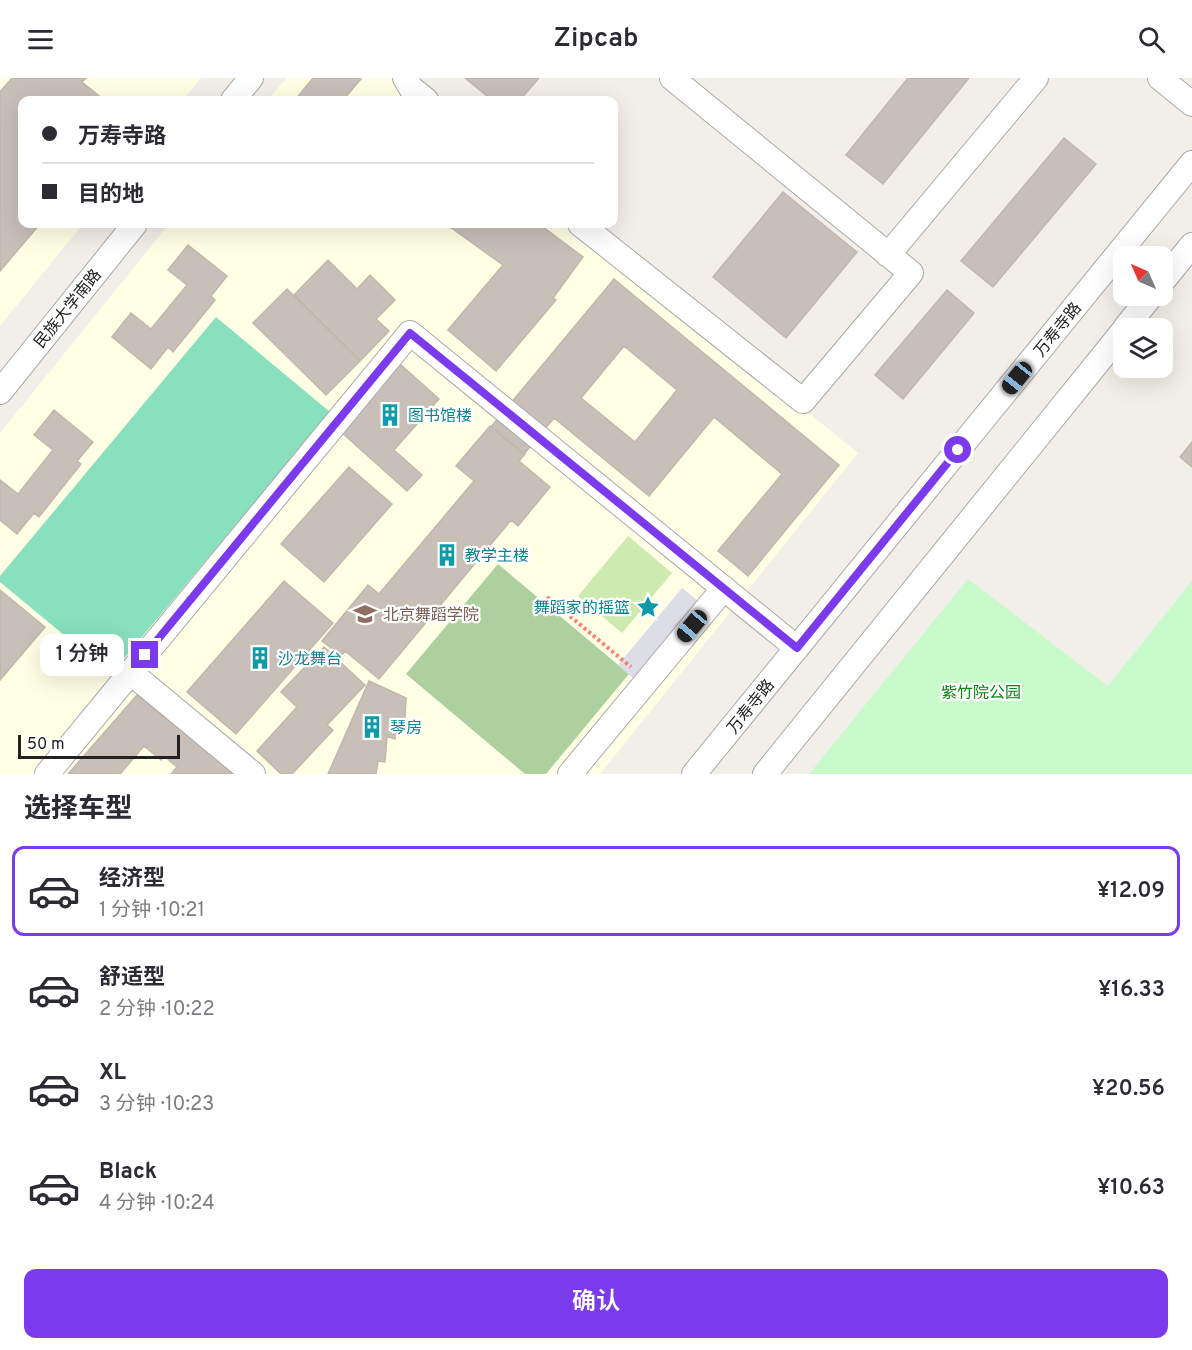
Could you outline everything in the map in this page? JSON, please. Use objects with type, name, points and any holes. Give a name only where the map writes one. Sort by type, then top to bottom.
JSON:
[{"type":"street","points":[[236,96],[251,78]]},
{"type":"street","points":[[405,78],[411,88],[421,96]]},
{"type":"street","points":[[585,228],[803,401],[910,273],[672,78]]},
{"type":"street","points":[[888,255],[1036,78]]},
{"type":"street","points":[[1160,78],[1192,104]]},
{"type":"street","name":"万寿寺路","points":[[694,774],[1192,163]]},
{"type":"street","name":"民族大学南路","points":[[0,392],[132,228]]},
{"type":"street","points":[[1173,268],[1192,245]]},
{"type":"street","points":[[1133,318],[1143,306]]},
{"type":"street","points":[[47,774],[410,333],[797,648]]},
{"type":"street","points":[[765,774],[1113,343]]},
{"type":"street","points":[[570,774],[724,588]]},
{"type":"street","points":[[130,672],[253,774]]},
{"type":"path","points":[[547,597],[647,681]]},
{"type":"shaded area","points":[[0,78],[201,78],[186,96],[18,96],[18,228],[80,228],[0,326]]},
{"type":"shaded area","points":[[286,78],[398,78],[420,96],[271,96]]},
{"type":"shaded area","name":"北京舞蹈学院","points":[[166,228],[581,228],[858,453],[600,774],[0,774],[0,433]]},
{"type":"shaded area","points":[[682,588],[712,612],[647,690],[618,665]]},
{"type":"green space","points":[[216,317],[330,412],[111,674],[0,582],[0,576]]},
{"type":"green space","points":[[628,536],[672,573],[622,633],[578,596]]},
{"type":"green space","points":[[498,564],[629,674],[546,774],[525,774],[406,674]]},
{"type":"green space","name":"紫竹院公园","points":[[968,579],[1108,686],[1192,581],[1192,774],[809,774]]},
{"type":"building","points":[[12,78],[86,78],[82,82],[99,96],[18,96],[18,228],[37,228],[0,271],[0,92]]},
{"type":"building","points":[[313,78],[361,79],[346,96],[298,96]]},
{"type":"building","points":[[465,78],[539,78],[523,96],[487,96]]},
{"type":"building","points":[[908,78],[969,78],[883,184],[846,155]]},
{"type":"building","points":[[1064,138],[1096,164],[993,287],[961,261]]},
{"type":"building","points":[[783,192],[857,252],[786,338],[713,277]]},
{"type":"building","points":[[452,228],[544,228],[583,257],[553,298],[556,300],[496,371],[448,330],[503,265]]},
{"type":"building","points":[[188,245],[227,276],[211,296],[215,300],[173,352],[168,347],[151,369],[112,337],[131,313],[151,329],[187,285],[168,270]]},
{"type":"building","points":[[328,260],[357,289],[370,275],[395,300],[376,319],[389,331],[360,361],[294,295]]},
{"type":"building","points":[[614,279],[839,465],[748,576],[718,551],[782,474],[714,417],[649,496],[554,418],[524,454],[491,427]],"holes":[[[624,346],[677,390],[635,442],[581,398]]]},
{"type":"building","points":[[287,289],[360,361],[326,395],[253,323]]},
{"type":"building","points":[[947,290],[974,313],[903,399],[875,375]]},
{"type":"building","name":"图书馆楼","points":[[400,364],[439,399],[394,450],[422,475],[407,491],[340,431]]},
{"type":"building","points":[[54,410],[93,442],[77,461],[81,464],[39,517],[34,513],[17,534],[0,520],[0,480],[18,494],[53,450],[34,435]]},
{"type":"building","name":"教学主楼","points":[[490,426],[525,454],[519,461],[550,487],[518,526],[511,520],[379,679],[345,651],[341,656],[322,641],[368,585],[379,594],[474,481],[456,466]]},
{"type":"building","points":[[1192,442],[1192,467],[1180,457]]},
{"type":"building","points":[[349,467],[392,504],[324,582],[281,544]]},
{"type":"building","name":"沙龙舞台","points":[[284,581],[333,623],[236,734],[187,692]]},
{"type":"building","points":[[0,590],[45,627],[0,680]]},
{"type":"building","points":[[324,647],[365,685],[327,725],[333,730],[292,774],[281,774],[257,751],[297,707],[281,692]]},
{"type":"building","name":"琴房","points":[[369,681],[406,698],[405,718],[397,717],[395,739],[387,736],[385,762],[378,761],[376,774],[328,774]]},
{"type":"building","points":[[137,695],[163,717],[168,712],[234,770],[231,774],[171,774],[177,767],[164,756],[161,760],[144,746],[120,774],[68,774]]},
{"type":"place","name":"图书馆楼","points":[[390,415]]},
{"type":"place","name":"教学主楼","points":[[447,555]]},
{"type":"place","name":"舞蹈家的摇篮","points":[[648,607]]},
{"type":"place","name":"北京舞蹈学院","points":[[365,614]]},
{"type":"place","name":"沙龙舞台","points":[[260,658]]},
{"type":"place","name":"琴房","points":[[372,727]]},
{"type":"route","points":[[145,655],[410,333],[797,648],[958,450]]}]
